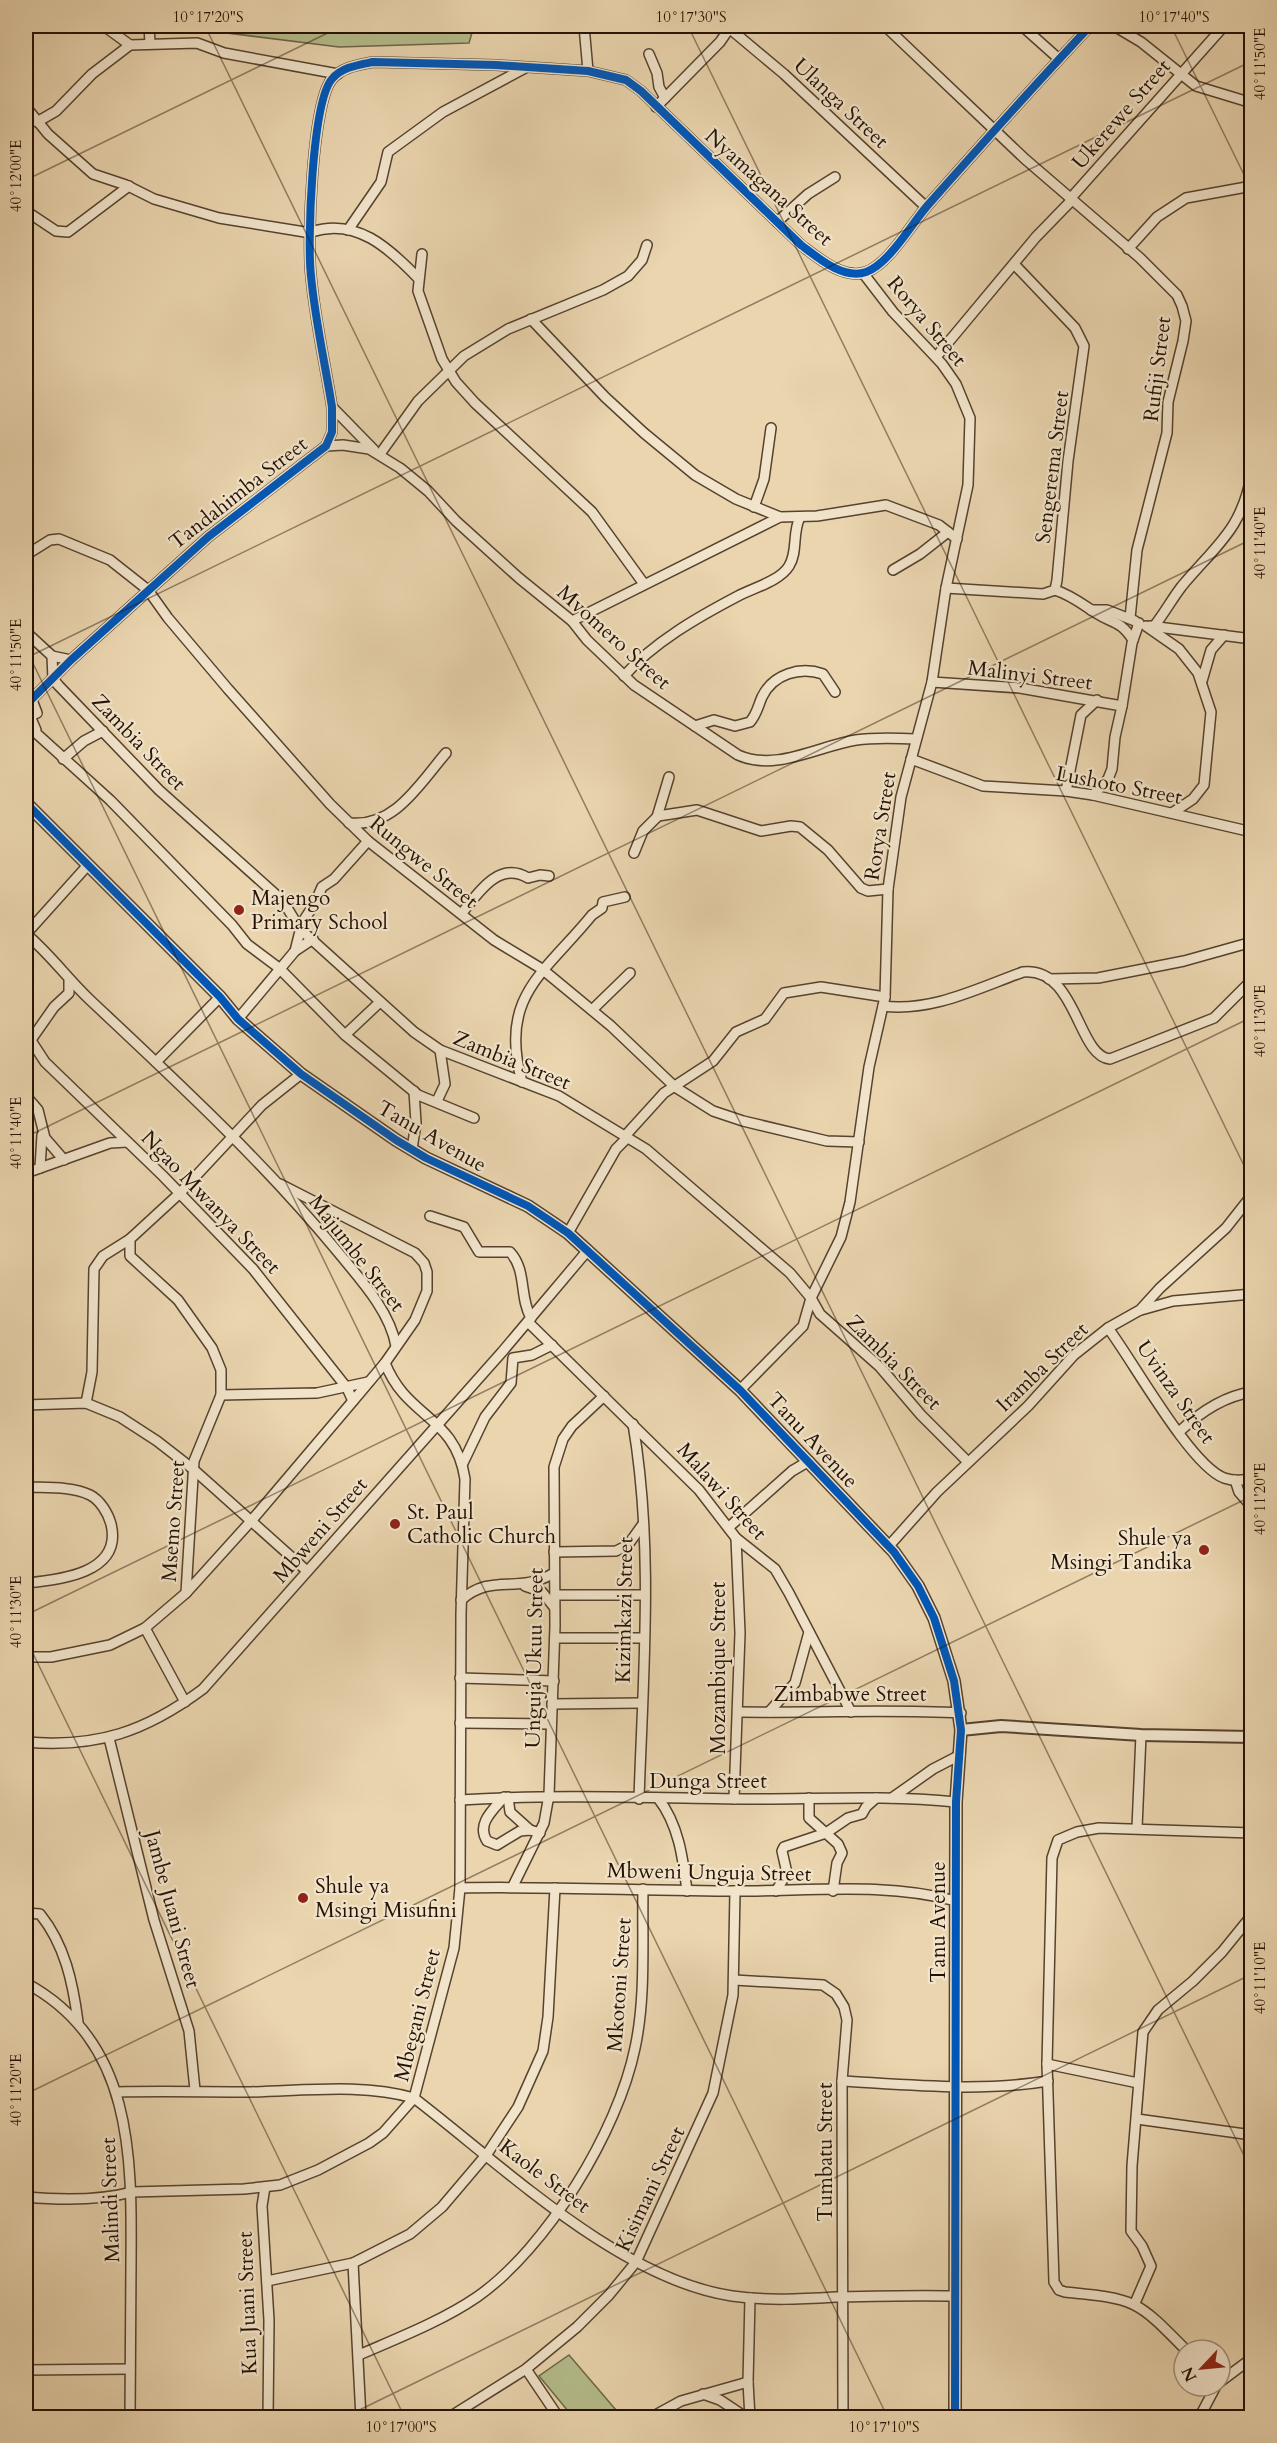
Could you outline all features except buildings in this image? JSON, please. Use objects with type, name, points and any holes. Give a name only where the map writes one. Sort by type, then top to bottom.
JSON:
[{"type":"street","points":[[104,26],[130,45]]},
{"type":"street","points":[[149,26],[150,43]]},
{"type":"street","points":[[584,26],[588,71]]},
{"type":"street","name":"Rufiji Street","points":[[885,26],[1070,200],[1128,249],[1177,295],[1182,306],[1186,321],[1168,402],[1167,433],[1137,550],[1130,618]]},
{"type":"street","points":[[1022,26],[1059,59]]},
{"type":"street","points":[[863,273],[883,258],[926,207],[1090,26]]},
{"type":"street","points":[[1114,26],[1196,86],[1251,103]]},
{"type":"street","name":"Ukerewe Street","points":[[936,357],[1014,264],[1156,103],[1179,73],[1224,26]]},
{"type":"street","points":[[656,107],[720,42],[730,27]]},
{"type":"street","name":"Ulanga Street","points":[[730,27],[784,74],[926,207]]},
{"type":"street","points":[[37,122],[56,111],[92,74],[130,45],[197,43],[224,53],[338,74]]},
{"type":"street","points":[[649,54],[657,72],[659,87],[665,98]]},
{"type":"street","name":"Nyamagana Street","points":[[338,74],[356,65],[373,62],[588,71],[626,80],[801,245],[830,266],[849,272],[863,273]]},
{"type":"street","points":[[348,230],[381,182],[388,152],[443,112],[528,67]]},
{"type":"street","name":"Tandahimba Street","points":[[29,703],[71,660],[208,537],[326,446],[332,432],[332,407],[311,276],[311,232],[321,103],[328,84],[338,74]]},
{"type":"street","points":[[26,107],[37,122],[84,169],[129,186],[154,199],[219,218],[311,232],[330,228],[348,230],[373,237],[395,254],[417,278]]},
{"type":"street","points":[[777,222],[808,194],[835,177]]},
{"type":"street","points":[[26,211],[56,231],[68,232],[129,186]]},
{"type":"street","points":[[1128,249],[1157,217],[1186,198],[1247,187],[1251,196]]},
{"type":"street","points":[[332,407],[378,453],[418,401],[474,349],[531,319],[603,290],[628,276],[642,260],[647,245]]},
{"type":"street","points":[[422,254],[417,278],[420,301],[450,372],[476,403],[592,512],[644,584]]},
{"type":"street","name":"Sengerema Street","points":[[1014,264],[1075,328],[1084,346],[1068,461],[1055,590]]},
{"type":"street","name":"Rorya Street","points":[[740,1390],[799,1332],[806,1321],[811,1298],[841,1237],[850,1202],[869,1067],[884,1001],[888,889],[901,797],[932,682],[946,588],[968,485],[970,418],[956,384],[936,357],[893,312],[863,273]]},
{"type":"street","points":[[531,319],[605,397],[644,434],[695,475],[754,507],[780,517],[800,517],[853,512],[876,504],[886,505],[939,525],[957,539]]},
{"type":"street","points":[[754,507],[764,479],[771,428]]},
{"type":"street","name":"Mvomero Street","points":[[326,446],[343,445],[378,453],[428,491],[456,522],[572,621],[587,640],[624,676],[738,755],[759,760],[784,758],[857,740],[916,739]]},
{"type":"street","points":[[1093,795],[1103,786],[1112,769],[1115,737],[1132,640],[1231,532],[1242,511],[1251,472]]},
{"type":"street","points":[[572,621],[780,517]]},
{"type":"street","points":[[624,676],[647,652],[665,640],[735,597],[785,571],[792,560],[794,530],[800,517]]},
{"type":"street","points":[[893,570],[920,554],[948,532]]},
{"type":"street","name":"Rungwe Street","points":[[26,555],[50,540],[59,539],[85,552],[110,560],[148,590],[168,618],[228,689],[368,841],[494,940],[542,969],[592,1010],[675,1087],[725,1115],[827,1141],[859,1142]]},
{"type":"street","points":[[946,588],[1018,594],[1043,594],[1055,590],[1118,622],[1132,640]]},
{"type":"street","points":[[1091,610],[1107,610],[1147,625],[1179,649],[1202,681],[1211,712],[1205,780],[1193,799],[1172,813]]},
{"type":"street","points":[[1147,625],[1251,639]]},
{"type":"street","points":[[26,632],[52,656],[71,660]]},
{"type":"street","points":[[1202,681],[1212,648],[1224,635]]},
{"type":"street","points":[[52,656],[53,679]]},
{"type":"street","points":[[695,726],[714,720],[735,726],[750,722],[760,707],[762,697],[776,680],[794,672],[807,670],[823,674],[835,692]]},
{"type":"street","name":"Zambia Street","points":[[53,679],[172,802],[283,901],[300,929],[414,1032],[440,1050],[559,1096],[626,1137],[678,1175],[790,1273],[811,1298],[820,1314],[880,1367],[968,1462]]},
{"type":"street","name":"Malinyi Street","points":[[932,682],[992,684],[1122,706]]},
{"type":"street","points":[[1066,790],[1070,781],[1081,715],[1097,700]]},
{"type":"street","points":[[29,703],[37,713],[30,716],[31,722],[42,738]]},
{"type":"street","points":[[26,724],[110,800],[247,944],[279,968],[345,1035],[423,1099],[437,1101],[474,1118]]},
{"type":"street","points":[[63,759],[84,741],[104,731]]},
{"type":"street","points":[[349,823],[367,824],[388,816],[406,800],[446,753]]},
{"type":"street","name":"Lushoto Street","points":[[910,759],[983,786],[1066,790],[1251,832]]},
{"type":"street","points":[[657,817],[669,777]]},
{"type":"street","name":"Tanu Avenue","points":[[26,803],[220,997],[238,1019],[301,1074],[412,1149],[528,1206],[568,1233],[588,1250],[740,1390],[888,1547],[918,1586],[934,1618],[947,1654],[961,1713],[956,1802],[955,2418]]},
{"type":"street","points":[[634,853],[643,831],[657,817],[666,812],[695,809],[761,831],[797,826],[828,850],[861,888],[868,891],[888,889]]},
{"type":"street","points":[[295,951],[300,929],[325,882],[334,879],[368,841]]},
{"type":"street","points":[[26,934],[88,865]]},
{"type":"street","points":[[1251,867],[1251,874]]},
{"type":"street","points":[[462,913],[485,886],[504,873],[518,872],[528,878],[540,875],[549,876]]},
{"type":"street","points":[[522,1082],[517,1063],[515,1035],[525,1000],[542,969],[602,908],[603,902],[625,897]]},
{"type":"street","name":"Majumbe Street","points":[[26,934],[69,981],[233,1136],[280,1184],[362,1283],[387,1319],[396,1346],[252,1521],[186,1593],[145,1628],[110,1645],[89,1651],[51,1657],[26,1657]]},
{"type":"street","points":[[238,1019],[279,968],[295,951],[313,939]]},
{"type":"street","points":[[1049,979],[1098,978],[1184,961],[1251,942]]},
{"type":"street","points":[[568,1233],[616,1149],[656,1101],[713,1061],[736,1032],[765,1019],[779,998],[788,991],[821,987],[884,1001],[903,1008],[931,1004],[1023,972],[1035,972],[1049,979],[1066,998],[1097,1054],[1110,1059],[1214,1018],[1251,980]]},
{"type":"street","points":[[592,1010],[630,973]]},
{"type":"street","points":[[69,981],[69,993]]},
{"type":"street","points":[[30,1041],[54,1007],[69,993],[83,993]]},
{"type":"street","points":[[156,1062],[220,997]]},
{"type":"street","points":[[345,1035],[380,1002]]},
{"type":"street","name":"Ngao Mwanya Street","points":[[26,1027],[30,1041],[45,1062],[180,1193],[269,1288],[345,1386],[353,1401]]},
{"type":"street","points":[[437,1101],[445,1084],[440,1050]]},
{"type":"street","points":[[86,1403],[92,1372],[94,1269],[103,1256],[130,1239],[180,1193],[262,1104],[301,1074]]},
{"type":"street","points":[[412,1149],[416,1123],[414,1090]]},
{"type":"street","points":[[26,1096],[38,1110],[42,1133],[40,1168]]},
{"type":"street","points":[[42,1133],[64,1160]]},
{"type":"street","points":[[26,1173],[110,1143],[127,1142]]},
{"type":"street","points":[[280,1184],[415,1253],[423,1263],[427,1272],[427,1291],[422,1308],[396,1346]]},
{"type":"street","name":"Iramba Street","points":[[888,1547],[968,1462],[1028,1406],[1074,1355],[1108,1328],[1140,1310],[1246,1210],[1251,1195]]},
{"type":"street","name":"Malawi Street","points":[[430,1215],[464,1227],[479,1252],[510,1252],[518,1260],[525,1306],[530,1320],[552,1345],[699,1490],[736,1538],[782,1578],[851,1712]]},
{"type":"street","name":"Msemo Street","points":[[130,1239],[130,1256],[178,1300],[212,1348],[221,1370],[221,1395],[195,1454],[186,1593]]},
{"type":"street","name":"Mbweni Street","points":[[26,1742],[84,1743],[109,1738],[136,1728],[185,1702],[203,1689],[530,1320],[588,1250]]},
{"type":"street","points":[[1140,1310],[1173,1302],[1251,1294]]},
{"type":"street","name":"Uvinza Street","points":[[1108,1328],[1179,1432],[1208,1467],[1223,1478],[1235,1480]]},
{"type":"street","points":[[463,1463],[485,1417],[511,1383],[513,1358],[532,1356],[552,1345]]},
{"type":"street","name":"Mbegani Street","points":[[26,2198],[66,2199],[115,2196],[132,2192],[265,2187],[300,2178],[369,2143],[383,2133],[414,2098],[420,2085],[454,1948],[460,1888],[461,1600],[466,1488],[463,1463],[455,1443],[438,1423],[398,1390],[384,1363]]},
{"type":"street","points":[[221,1395],[317,1393],[368,1382]]},
{"type":"street","points":[[1179,1432],[1198,1415],[1223,1401],[1251,1392]]},
{"type":"street","name":"Unguja Ukuu Street","points":[[513,1886],[540,1833],[549,1795],[555,1638],[553,1484],[556,1455],[572,1426],[604,1396]]},
{"type":"street","points":[[26,1405],[86,1403],[120,1417],[157,1441],[193,1469],[307,1571]]},
{"type":"street","name":"Kizimkazi Street","points":[[633,1423],[643,1524],[645,1594],[639,1799]]},
{"type":"street","points":[[729,1527],[792,1472],[808,1461]]},
{"type":"street","points":[[1251,1478],[1235,1480],[1239,1492],[1251,1507]]},
{"type":"street","points":[[26,1487],[73,1490],[92,1495],[105,1510],[111,1525],[111,1545],[105,1559],[92,1568],[59,1579],[26,1582]]},
{"type":"street","points":[[554,1552],[616,1551],[628,1545],[643,1524]]},
{"type":"street","name":"Mozambique Street","points":[[734,1799],[739,1712],[740,1633],[736,1538]]},
{"type":"street","points":[[523,1585],[554,1573]]},
{"type":"street","points":[[461,1600],[475,1589],[488,1584],[523,1585],[542,1592],[555,1608]]},
{"type":"street","points":[[555,1595],[645,1594]]},
{"type":"street","points":[[145,1628],[185,1702]]},
{"type":"street","points":[[769,1712],[795,1683],[809,1632]]},
{"type":"street","points":[[555,1638],[643,1638]]},
{"type":"street","points":[[460,1678],[554,1681]]},
{"type":"street","points":[[552,1704],[641,1703]]},
{"type":"street","name":"Zimbabwe Street","points":[[739,1712],[961,1713]]},
{"type":"street","points":[[460,1724],[551,1724]]},
{"type":"street","points":[[961,1730],[1001,1726],[1141,1735],[1251,1737]]},
{"type":"street","points":[[1137,1828],[1141,1735]]},
{"type":"street","name":"Jambe Juani Street","points":[[109,1738],[154,1920],[189,2031],[195,2090]]},
{"type":"street","points":[[892,1798],[933,1769],[960,1755]]},
{"type":"street","name":"Dunga Street","points":[[460,1800],[549,1795],[639,1799],[892,1798],[956,1802]]},
{"type":"street","points":[[506,1797],[483,1825],[482,1833],[487,1841],[497,1845],[520,1831],[530,1830],[540,1833]]},
{"type":"street","points":[[506,1797],[510,1812],[530,1830]]},
{"type":"street","points":[[658,1798],[668,1812],[678,1838],[687,1891]]},
{"type":"street","points":[[809,1798],[809,1818],[838,1844],[842,1853],[837,1863],[833,1891]]},
{"type":"street","points":[[776,1891],[787,1873],[782,1851],[784,1847],[826,1833],[848,1818],[862,1814],[876,1798]]},
{"type":"street","points":[[1174,2338],[1149,2312],[1134,2303],[1115,2296],[1065,2292],[1059,2290],[1054,2282],[1047,2064],[1054,1848],[1058,1840],[1077,1832],[1099,1828],[1251,1833]]},
{"type":"street","name":"Mbweni Unguja Street","points":[[460,1888],[513,1886],[687,1891],[923,1893],[956,1901]]},
{"type":"street","points":[[267,2282],[353,2264],[410,2234],[432,2217],[466,2181],[487,2154],[518,2108],[543,2051],[552,1976],[555,1888]]},
{"type":"street","name":"Mkotoni Street","points":[[359,2355],[455,2310],[490,2287],[560,2211],[609,2123],[633,2055],[641,1989],[643,1889]]},
{"type":"street","name":"Kisimani Street","points":[[448,2418],[526,2369],[593,2312],[636,2262],[711,2101],[731,2010],[734,1980],[735,1891]]},
{"type":"street","points":[[26,1913],[40,1914],[64,1958],[72,1979],[78,2022]]},
{"type":"street","points":[[1134,2303],[1151,2266],[1142,2246],[1131,2231],[1132,2166],[1143,2032],[1150,2019],[1222,1952],[1251,1916]]},
{"type":"street","name":"Tumbatu Street","points":[[734,1980],[823,1985],[833,1990],[844,2007],[847,2020],[842,2081],[843,2418]]},
{"type":"street","name":"Malindi Street","points":[[26,1983],[78,2022],[106,2064],[117,2092],[125,2125],[132,2192],[130,2418]]},
{"type":"street","points":[[1047,2064],[1138,2083]]},
{"type":"street","points":[[842,2081],[934,2084],[956,2088],[1006,2087],[1048,2081]]},
{"type":"street","name":"Kaole Street","points":[[117,2092],[375,2090],[414,2098],[560,2211],[636,2262],[699,2289],[750,2298],[955,2296]]},
{"type":"street","points":[[1137,2119],[1251,2135]]},
{"type":"street","name":"Kua Juani Street","points":[[265,2187],[262,2206],[267,2282],[268,2418]]},
{"type":"street","points":[[353,2264],[361,2418]]},
{"type":"street","points":[[749,2418],[750,2298]]},
{"type":"street","points":[[1232,2373],[1251,2358]]},
{"type":"street","points":[[26,2370],[130,2369]]},
{"type":"street","points":[[526,2369],[559,2418]]},
{"type":"street","points":[[650,2418],[681,2401],[748,2382]]},
{"type":"street","points":[[703,2394],[720,2400],[749,2418]]},
{"type":"street","points":[[1209,2398],[1199,2416],[1222,2418]]},
{"type":"green space","points":[[171,26],[474,26],[469,43],[339,47]]},
{"type":"green space","points":[[569,2355],[622,2417],[573,2417],[539,2376]]},
{"type":"cycle path","points":[[26,705],[71,660],[208,537],[326,446],[332,432],[332,407],[311,276],[310,235],[312,174],[320,115],[325,93],[336,75],[351,67],[373,62],[496,65],[588,71],[626,80],[641,91],[801,245],[831,266],[857,274],[875,268],[892,252],[928,205],[1090,26]]},
{"type":"cycle path","points":[[26,803],[220,997],[238,1019],[301,1074],[426,1158],[528,1206],[568,1233],[740,1390],[894,1552],[918,1586],[934,1618],[954,1681],[961,1730],[956,1802],[955,2418]]},
{"type":"place","name":"Majengo Primary School","points":[[239,910]]},
{"type":"place","name":"St. Paul Catholic Church","points":[[395,1524]]},
{"type":"place","name":"Shule ya Msingi Tandika","points":[[1204,1550]]},
{"type":"place","name":"Shule ya Msingi Misufini","points":[[303,1898]]}]
